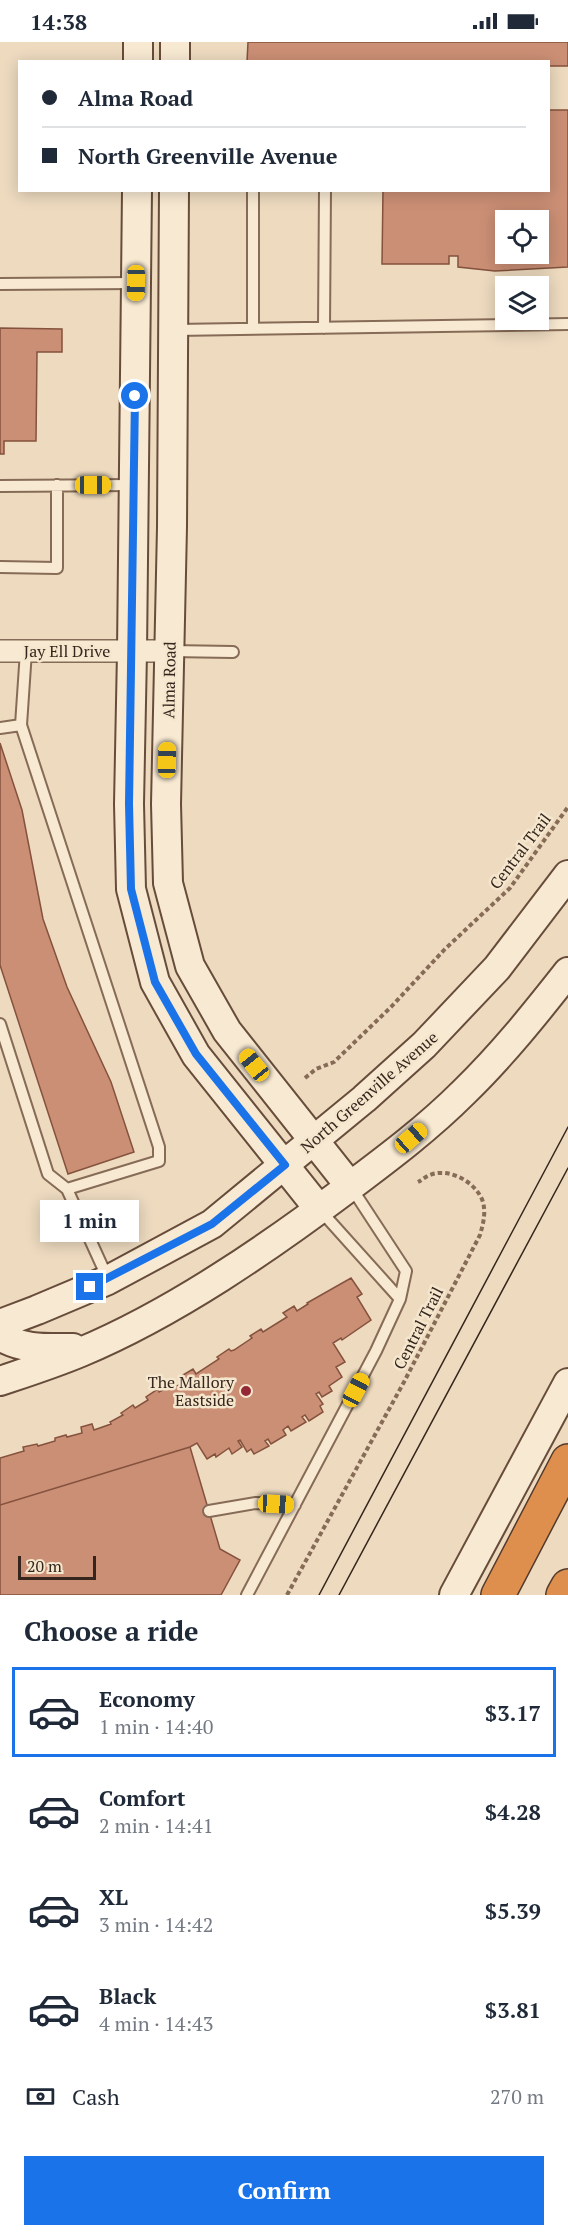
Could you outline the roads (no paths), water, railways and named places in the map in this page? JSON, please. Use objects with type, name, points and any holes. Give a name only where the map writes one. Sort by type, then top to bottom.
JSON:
[{"type":"highway","points":[[498,1595],[568,1461]]},
{"type":"highway","points":[[563,1595],[568,1586]]},
{"type":"street","points":[[138,42],[138,60]]},
{"type":"street","points":[[175,42],[175,60]]},
{"type":"street","points":[[137,192],[129,804],[131,889],[155,982],[196,1054],[319,1209]]},
{"type":"street","name":"Alma Road","points":[[174,192],[170,651],[166,804],[168,883],[190,966],[226,1030],[350,1186]]},
{"type":"street","name":"Jay Ell Drive","points":[[0,651],[170,651]]},
{"type":"street","name":"North Greenville Avenue","points":[[0,1324],[108,1280],[212,1224],[405,1063],[460,1009],[497,968],[568,874]]},
{"type":"street","points":[[0,1382],[91,1347],[132,1327],[220,1278],[319,1209],[394,1154],[464,1093],[524,1027],[568,972]]},
{"type":"street","points":[[0,1336],[30,1348],[91,1347]]},
{"type":"street","points":[[454,1595],[568,1383]]},
{"type":"lane","points":[[253,192],[253,329]]},
{"type":"lane","points":[[324,328],[325,192]]},
{"type":"lane","points":[[0,284],[136,283]]},
{"type":"lane","points":[[173,330],[568,324]]},
{"type":"lane","points":[[0,567],[57,567],[57,485]]},
{"type":"lane","points":[[0,486],[134,485]]},
{"type":"lane","points":[[26,651],[21,726],[159,1147],[159,1161],[67,1189]]},
{"type":"lane","points":[[170,651],[233,651]]},
{"type":"lane","points":[[0,728],[21,726]]},
{"type":"lane","points":[[0,1024],[48,1174],[67,1189],[108,1280]]},
{"type":"lane","points":[[247,1595],[376,1351],[400,1299],[406,1271],[350,1186]]},
{"type":"lane","points":[[319,1209],[400,1299]]},
{"type":"lane","points":[[209,1511],[256,1503],[295,1505]]},
{"type":"tram line","points":[[319,1595],[568,1127]]},
{"type":"tram line","points":[[339,1595],[568,1168]]},
{"type":"place","name":"The Mallory Eastside","points":[[246,1391]]}]
